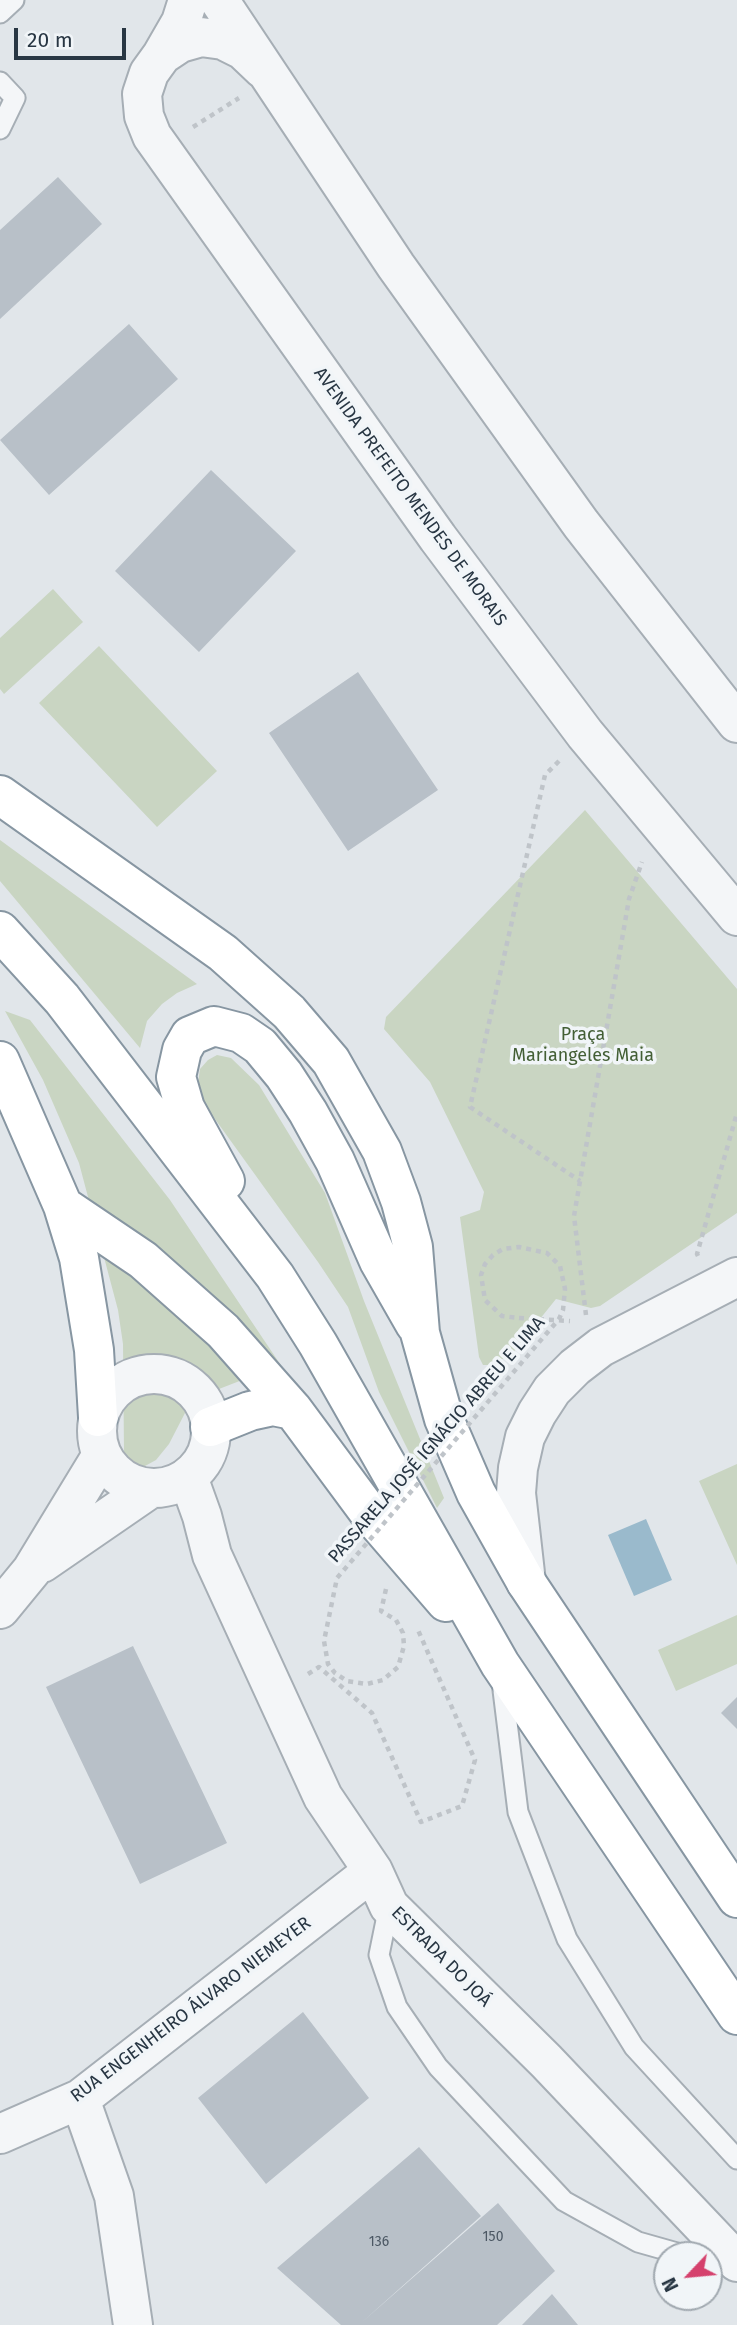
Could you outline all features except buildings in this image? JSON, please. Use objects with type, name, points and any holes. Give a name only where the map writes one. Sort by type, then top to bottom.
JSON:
[{"type":"highway","points":[[0,795],[223,953],[289,1013],[331,1060],[382,1151],[401,1202],[413,1247],[420,1333],[444,1419],[476,1493],[526,1582],[737,1898]]},
{"type":"highway","points":[[0,931],[62,999],[275,1276]]},
{"type":"highway","points":[[420,1333],[379,1261],[335,1161],[309,1112],[260,1046],[242,1033],[214,1026],[190,1036],[182,1050],[176,1077],[186,1108],[275,1276],[318,1343],[500,1664],[737,2015]]},
{"type":"highway","points":[[0,1061],[63,1206],[79,1258],[94,1350],[98,1417]]},
{"type":"highway","points":[[63,1206],[143,1260],[223,1331],[293,1410],[370,1514],[500,1664]]},
{"type":"highway","points":[[211,1427],[250,1411],[273,1406],[293,1410]]},
{"type":"street","name":"AVENIDA PREFEITO MENDES DE MORAIS","points":[[188,0],[181,22],[149,73],[142,94],[144,116],[152,136],[438,538],[585,734],[737,916]]},
{"type":"street","points":[[219,0],[251,83],[396,266],[581,524],[737,723]]},
{"type":"street","points":[[162,55],[180,43],[201,37],[223,40],[243,50],[251,83]]},
{"type":"street","points":[[526,1582],[516,1493],[518,1468],[525,1437],[552,1390],[575,1367],[601,1347],[737,1277]]},
{"type":"street","points":[[32,1570],[201,1464],[209,1446],[211,1427],[197,1394],[184,1382],[167,1376],[149,1374],[132,1378],[117,1387],[105,1401],[98,1417],[97,1430],[102,1455],[110,1468],[136,1485],[169,1484]]},
{"type":"street","points":[[0,1609],[32,1570],[102,1455]]},
{"type":"street","name":"ESTRADA DO JOÁ","points":[[169,1484],[202,1516],[212,1555],[323,1797],[373,1871],[389,1906],[555,2071],[737,2262]]},
{"type":"street","name":"RUA ENGENHEIRO ÁLVARO NIEMEYER","points":[[0,2134],[80,2099],[373,1871]]},
{"type":"street","points":[[80,2099],[114,2196],[133,2325]]},
{"type":"lane","points":[[0,13],[13,0]]},
{"type":"lane","points":[[0,82],[15,98],[0,129]]},
{"type":"lane","points":[[500,1664],[518,1812],[567,1939],[634,2047],[737,2159]]},
{"type":"lane","points":[[389,1906],[379,1955],[397,2007],[438,2067],[565,2201],[639,2242],[653,2246]]},
{"type":"path","points":[[193,127],[251,83]]},
{"type":"path","points":[[580,1181],[470,1107],[545,775],[585,734]]},
{"type":"path","points":[[586,1322],[574,1216],[629,899],[657,820]]},
{"type":"path","points":[[697,1254],[737,1112]]},
{"type":"path","name":"PASSARELA JOSÉ IGNÁCIO ABREU E LIMA","points":[[396,1620],[403,1633],[404,1646],[398,1667],[383,1680],[368,1685],[347,1681],[328,1664],[324,1641],[337,1578],[559,1320],[565,1289],[559,1266],[547,1253],[519,1247],[503,1249],[493,1255],[485,1264],[481,1275],[485,1300],[502,1316],[519,1318]]},
{"type":"path","points":[[275,1692],[319,1667],[372,1713],[421,1822],[462,1806],[475,1760],[417,1626]]},
{"type":"green space","points":[[53,589],[83,622],[4,694],[0,689],[0,638]]},
{"type":"green space","points":[[99,646],[217,771],[157,827],[39,703]]},
{"type":"green space","name":"Praça Mariangeles Maia","points":[[585,810],[737,989],[737,1213],[600,1306],[591,1308],[556,1299],[511,1355],[483,1365],[479,1357],[460,1217],[480,1210],[484,1192],[430,1082],[384,1029],[386,1017]]},
{"type":"green space","points":[[0,840],[197,984],[177,993],[162,1004],[147,1021],[140,1048],[0,881]]},
{"type":"green space","points":[[5,1011],[30,1020],[170,1200],[327,1434],[255,1375],[219,1389],[192,1404],[169,1444],[156,1460],[145,1466],[133,1467],[127,1460],[124,1452],[123,1344],[118,1310],[79,1163],[43,1080]]},
{"type":"green space","points":[[217,1055],[231,1058],[259,1085],[325,1193],[364,1301],[444,1498],[437,1508],[379,1392],[348,1307],[207,1108],[198,1083],[200,1069]]},
{"type":"green space","points":[[737,1464],[737,1565],[699,1481]]},
{"type":"green space","points":[[737,1615],[737,1664],[676,1691],[658,1650]]},
{"type":"water","points":[[646,1519],[672,1580],[634,1596],[608,1535]]}]
